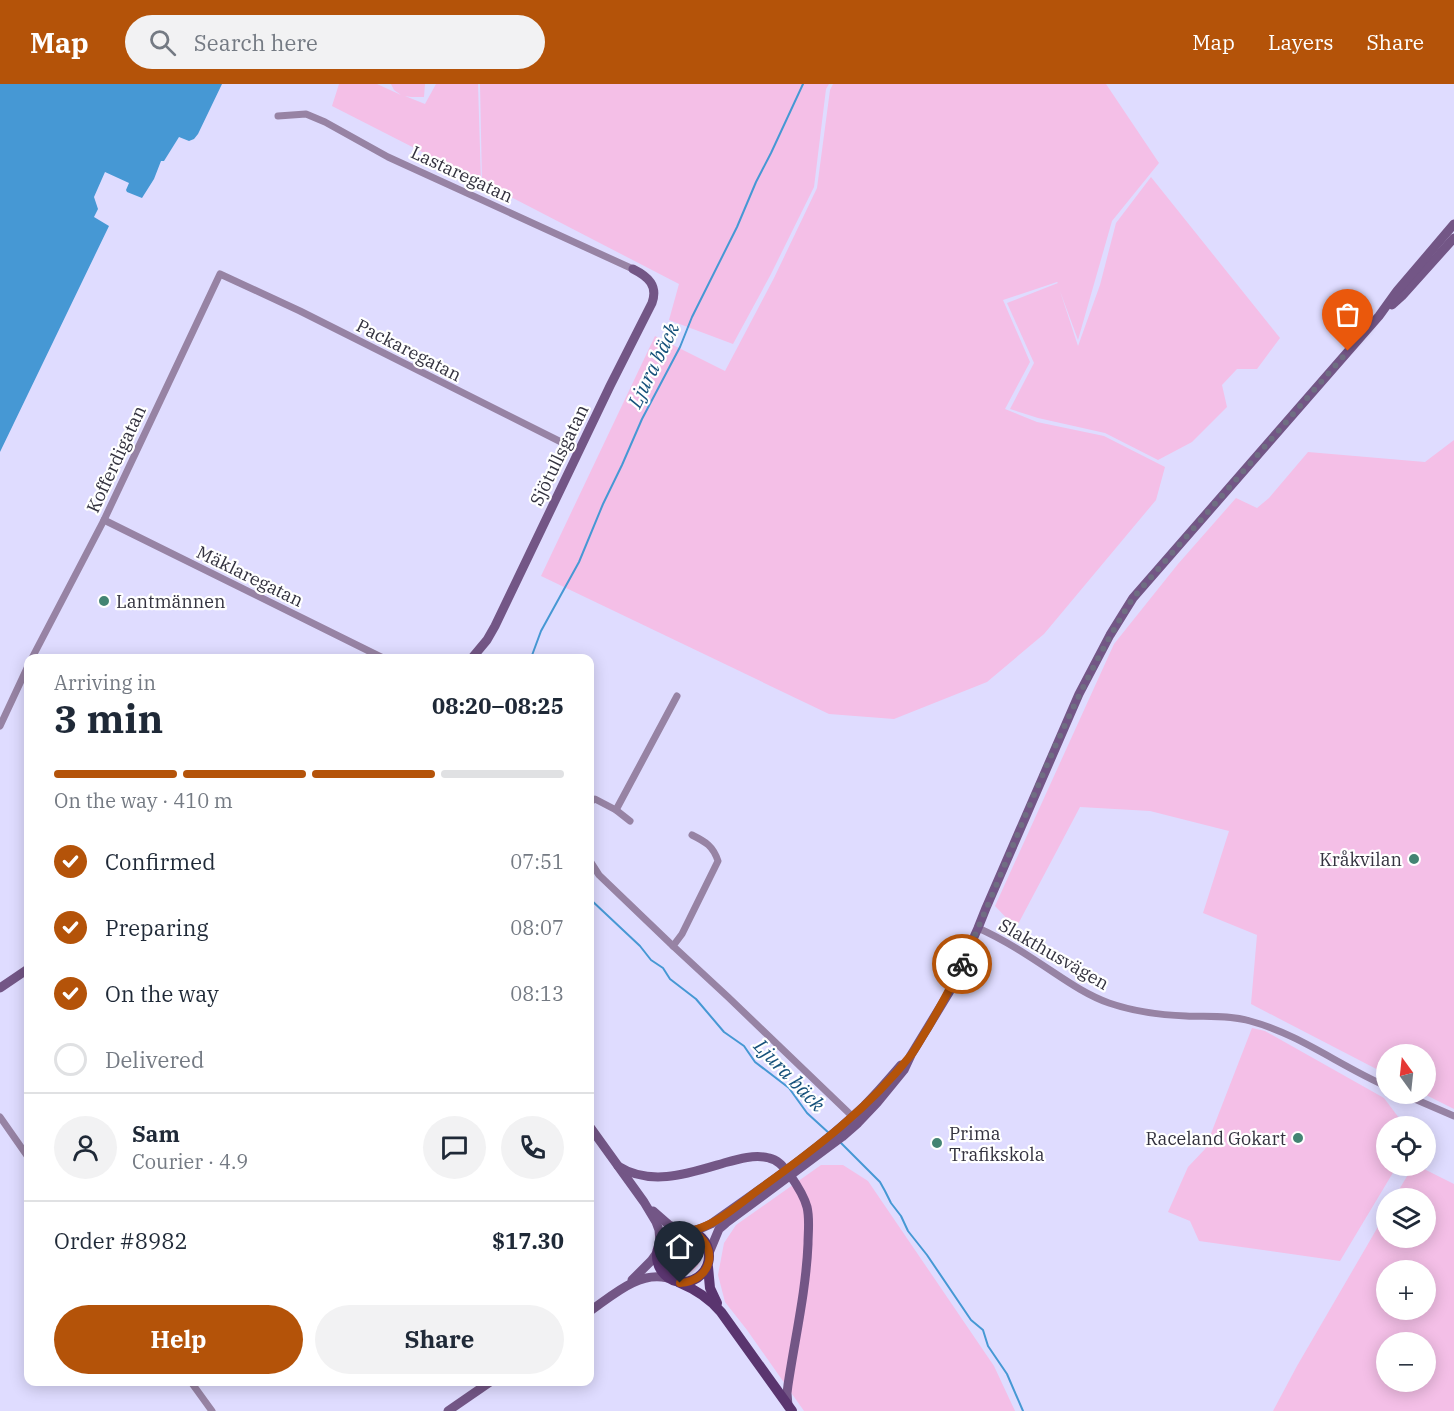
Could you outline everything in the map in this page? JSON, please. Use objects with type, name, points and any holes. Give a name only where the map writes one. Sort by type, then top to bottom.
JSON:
[{"type":"main road","points":[[680,1283],[698,1278],[704,1272],[719,1229],[788,1173],[858,1123],[897,1081],[950,992],[1079,694],[1110,635],[1133,598],[1378,316],[1454,224]]},
{"type":"main road","points":[[1378,316],[1402,296],[1454,238]]},
{"type":"main road","name":"Sjötullsgatan","points":[[475,654],[495,626],[652,303],[655,294],[653,286],[643,274],[633,269]]},
{"type":"main road","points":[[0,988],[24,972]]},
{"type":"main road","points":[[836,1137],[852,1116],[884,1086],[911,1055]]},
{"type":"main road","points":[[594,1133],[644,1202],[656,1222],[660,1242],[656,1254],[644,1269],[623,1288],[594,1308]]},
{"type":"main road","points":[[618,1166],[643,1176],[682,1175],[750,1157],[767,1157],[776,1160],[788,1173],[803,1197],[807,1209],[808,1225],[807,1270],[787,1393],[790,1409]]},
{"type":"main road","points":[[660,1242],[669,1234],[702,1228],[711,1224],[788,1173]]},
{"type":"main road","points":[[644,1202],[669,1225],[698,1234],[703,1240],[709,1258],[708,1280],[721,1312]]},
{"type":"main road","points":[[656,1254],[661,1272],[667,1278]]},
{"type":"main road","points":[[623,1288],[648,1277],[660,1276],[707,1297],[721,1312],[790,1409]]},
{"type":"main road","points":[[448,1411],[484,1386]]},
{"type":"street","name":"Lastaregatan","points":[[278,116],[306,114],[325,122],[388,157],[633,269]]},
{"type":"street","name":"Kofferdigatan","points":[[34,654],[104,520],[220,274],[225,276]]},
{"type":"street","name":"Packaregatan","points":[[225,276],[300,311],[579,451]]},
{"type":"street","name":"Mäklaregatan","points":[[104,520],[375,654]]},
{"type":"street","points":[[0,726],[24,675]]},
{"type":"street","points":[[616,810],[676,696]]},
{"type":"street","points":[[594,800],[630,820]]},
{"type":"street","points":[[673,946],[682,934],[718,861],[716,853],[708,843],[692,835]]},
{"type":"street","points":[[594,867],[673,946],[852,1116]]},
{"type":"street","name":"Slakthusvägen","points":[[978,928],[993,934],[1092,996],[1108,1003],[1156,1015],[1227,1017],[1250,1021],[1304,1044],[1376,1082]]},
{"type":"street","points":[[1426,1104],[1454,1116]]},
{"type":"street","points":[[0,1117],[24,1151]]},
{"type":"street","points":[[193,1386],[212,1411]]},
{"type":"shaded area","points":[[339,84],[377,84],[401,95],[394,90],[391,84],[425,84],[424,97],[405,96],[425,104],[436,84],[478,84],[481,182],[332,106]]},
{"type":"shaded area","points":[[480,84],[829,84],[826,89],[814,187],[733,344],[669,320],[679,284],[482,182]]},
{"type":"shaded area","points":[[833,84],[1106,84],[1159,163],[1112,221],[1078,340],[1060,291],[1078,346],[1100,285],[1116,223],[1151,177],[1280,338],[1257,369],[1237,369],[1222,385],[1227,407],[1192,442],[1158,460],[1105,433],[1038,418],[1010,409],[1034,363],[1007,303],[1058,283],[1003,300],[1030,362],[1005,409],[1037,422],[1104,436],[1165,467],[1156,500],[1044,634],[987,682],[894,719],[829,714],[541,576],[655,336],[725,371],[774,278],[817,188],[830,90]]},
{"type":"shaded area","points":[[1454,440],[1454,1109],[1436,1100],[1436,1044],[1376,1044],[1376,1069],[1251,1004],[1257,935],[1203,913],[1229,831],[1150,811],[1080,807],[1016,928],[995,906],[1114,644],[1178,564],[1236,498],[1257,508],[1269,498],[1308,452],[1425,462]]},
{"type":"shaded area","name":"Raceland Gokart","points":[[1252,1028],[1265,1031],[1376,1093],[1376,1104],[1388,1104],[1398,1116],[1376,1116],[1376,1176],[1391,1176],[1384,1188],[1376,1188],[1376,1201],[1340,1261],[1199,1241],[1190,1221],[1168,1212],[1188,1167],[1205,1149]]},
{"type":"shaded area","points":[[821,1165],[843,1165],[868,1181],[994,1366],[1015,1411],[804,1411],[725,1302],[718,1275],[724,1243],[736,1225]]},
{"type":"shaded area","points":[[1436,1175],[1454,1184],[1454,1411],[1273,1411],[1376,1230],[1376,1248],[1436,1248],[1436,1188],[1400,1188],[1407,1176]]},
{"type":"shaded area","points":[[682,1236],[696,1241],[701,1255],[696,1269],[682,1274],[668,1269],[663,1255],[668,1241]]},
{"type":"water","points":[[0,84],[222,84],[198,134],[189,141],[179,137],[164,161],[161,161],[154,179],[142,198],[127,192],[129,183],[105,172],[94,197],[98,209],[94,217],[109,226],[0,452]]},
{"type":"waterway","name":"Ljura bäck","points":[[532,654],[541,631],[579,562],[642,419],[680,347],[692,317],[737,227],[803,84]]},
{"type":"waterway","name":"Ljura bäck","points":[[594,903],[640,946],[651,960],[663,968],[670,979],[696,999],[724,1032],[744,1046],[755,1062],[789,1088],[807,1113],[830,1134]]},
{"type":"waterway","name":"Ljura bäck","points":[[839,1141],[880,1182],[908,1231],[971,1320],[983,1330],[988,1346],[1007,1374],[1023,1411]]},
{"type":"way so far","points":[[962,964],[1079,694],[1110,635],[1133,598],[1348,351]]},
{"type":"place","name":"Lantmännen","points":[[104,601]]},
{"type":"place","name":"Kråkvilan","points":[[1414,859]]},
{"type":"place","name":"Raceland Gokart","points":[[1298,1138]]},
{"type":"place","name":"Prima Trafikskola","points":[[937,1143]]},
{"type":"route","points":[[680,1283],[698,1278],[708,1263],[707,1246],[698,1234],[691,1231],[711,1224],[775,1178],[829,1137],[863,1107],[911,1055],[950,992],[962,964]]}]
